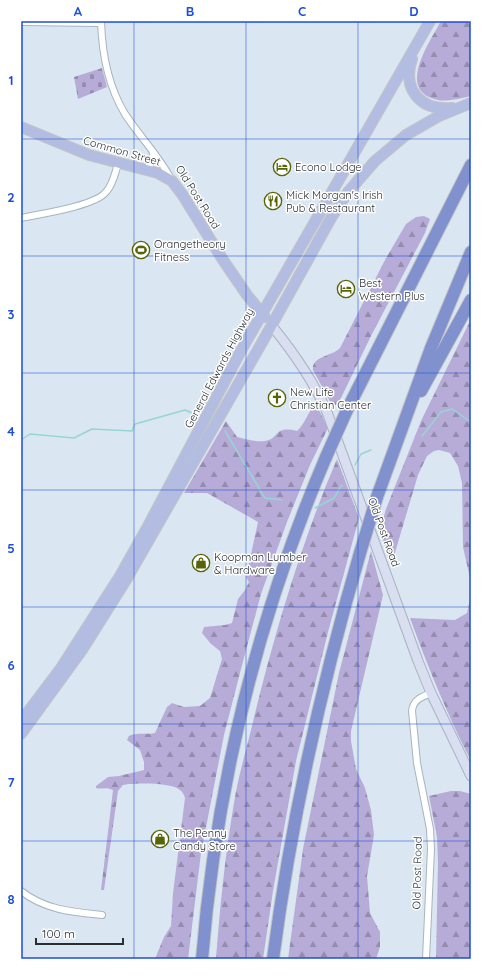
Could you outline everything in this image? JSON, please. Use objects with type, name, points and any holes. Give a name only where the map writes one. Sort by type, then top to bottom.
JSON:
[{"type":"highway","points":[[202,959],[209,890],[219,822],[232,756],[259,646],[279,581],[299,524],[347,410],[471,165]]},
{"type":"highway","points":[[273,959],[288,857],[308,754],[336,637],[377,497],[404,420],[431,348],[471,252]]},
{"type":"highway","points":[[404,420],[471,300]]},
{"type":"main road","points":[[430,21],[410,65],[409,78],[411,87],[418,98],[429,105],[443,108],[459,107]]},
{"type":"main road","name":"General Edwards Highway","points":[[21,721],[64,662],[120,576],[240,352],[430,21]]},
{"type":"main road","name":"General Edwards Highway","points":[[21,734],[74,661],[109,608],[272,326],[337,209],[361,176],[383,154],[406,135],[434,118],[471,103]]},
{"type":"main road","name":"Common Street","points":[[21,127],[76,150],[118,164],[158,173],[172,181]]},
{"type":"main road","name":"Old Post Road","points":[[172,181],[182,194],[241,287],[302,364],[314,385],[327,412],[431,693]]},
{"type":"main road","points":[[431,693],[471,776]]},
{"type":"street","points":[[21,22],[101,22]]},
{"type":"street","name":"Old Post Road","points":[[101,22],[105,62],[108,78],[113,90],[126,115],[164,167],[172,181]]},
{"type":"street","points":[[146,170],[152,161],[153,152]]},
{"type":"street","points":[[21,218],[100,198],[110,187],[118,164]]},
{"type":"street","name":"Old Post Road","points":[[426,959],[432,849],[430,829],[417,762],[412,711],[415,701],[431,693]]},
{"type":"street","points":[[21,891],[30,898],[50,907],[74,912],[102,914]]},
{"type":"green space","points":[[441,21],[471,21],[471,96],[450,100],[438,100],[425,95],[419,87],[417,77],[419,65]]},
{"type":"green space","points":[[102,68],[107,87],[78,99],[74,77]]},
{"type":"green space","points":[[424,216],[430,219],[425,233],[371,336],[341,398],[337,405],[332,405],[313,370],[313,365],[319,359],[337,351],[340,348],[385,260],[406,224],[416,217]]},
{"type":"green space","points":[[471,319],[471,595],[470,578],[463,547],[462,483],[458,466],[450,453],[439,450],[434,451],[427,456],[418,475],[391,566],[380,530],[386,509],[421,421]]},
{"type":"green space","points":[[316,404],[328,428],[310,465],[287,522],[261,594],[241,669],[224,735],[201,853],[188,959],[155,959],[164,937],[171,926],[173,893],[185,797],[180,790],[175,787],[161,784],[123,785],[118,791],[104,890],[101,890],[113,790],[108,788],[100,789],[96,788],[96,786],[108,777],[144,770],[144,762],[140,750],[127,740],[129,736],[135,734],[155,733],[167,707],[172,703],[184,707],[200,706],[210,698],[222,659],[220,651],[211,644],[202,633],[204,627],[232,623],[238,599],[249,582],[246,577],[258,522],[207,493],[184,493],[226,421],[237,437],[254,441],[265,441],[273,438],[280,431],[297,431],[310,410]]},
{"type":"green space","points":[[337,459],[359,518],[328,632],[296,761],[273,891],[263,959],[216,959],[228,842],[242,766],[288,593],[311,525]]},
{"type":"green space","points":[[371,551],[383,595],[351,731],[351,741],[356,769],[365,788],[371,810],[374,835],[367,876],[370,913],[380,932],[380,947],[376,959],[288,959],[303,849],[339,673]]},
{"type":"green space","points":[[471,595],[471,761],[438,690],[410,618],[455,620],[467,613]]},
{"type":"green space","points":[[451,791],[460,791],[471,794],[471,959],[436,959],[438,862],[437,837],[429,796]]},
{"type":"waterway","points":[[422,436],[441,412],[452,409],[471,422]]},
{"type":"waterway","points":[[21,440],[30,434],[74,438],[92,429],[132,431],[135,424],[185,410],[197,415]]},
{"type":"waterway","points":[[225,431],[265,498],[282,500]]},
{"type":"waterway","points":[[355,465],[361,454],[371,450]]},
{"type":"waterway","points":[[315,508],[334,498],[342,485]]},
{"type":"place","name":"Econo Lodge","points":[[282,167]]},
{"type":"place","name":"Mick Morgan's Irish Pub & Restaurant","points":[[273,201]]},
{"type":"place","name":"Orangetheory Fitness","points":[[141,250]]},
{"type":"place","name":"Best Western Plus","points":[[346,289]]},
{"type":"place","name":"New Life Christian Center","points":[[277,398]]},
{"type":"place","name":"Koopman Lumber & Hardware","points":[[201,563]]},
{"type":"place","name":"The Penny Candy Store","points":[[160,839]]}]
